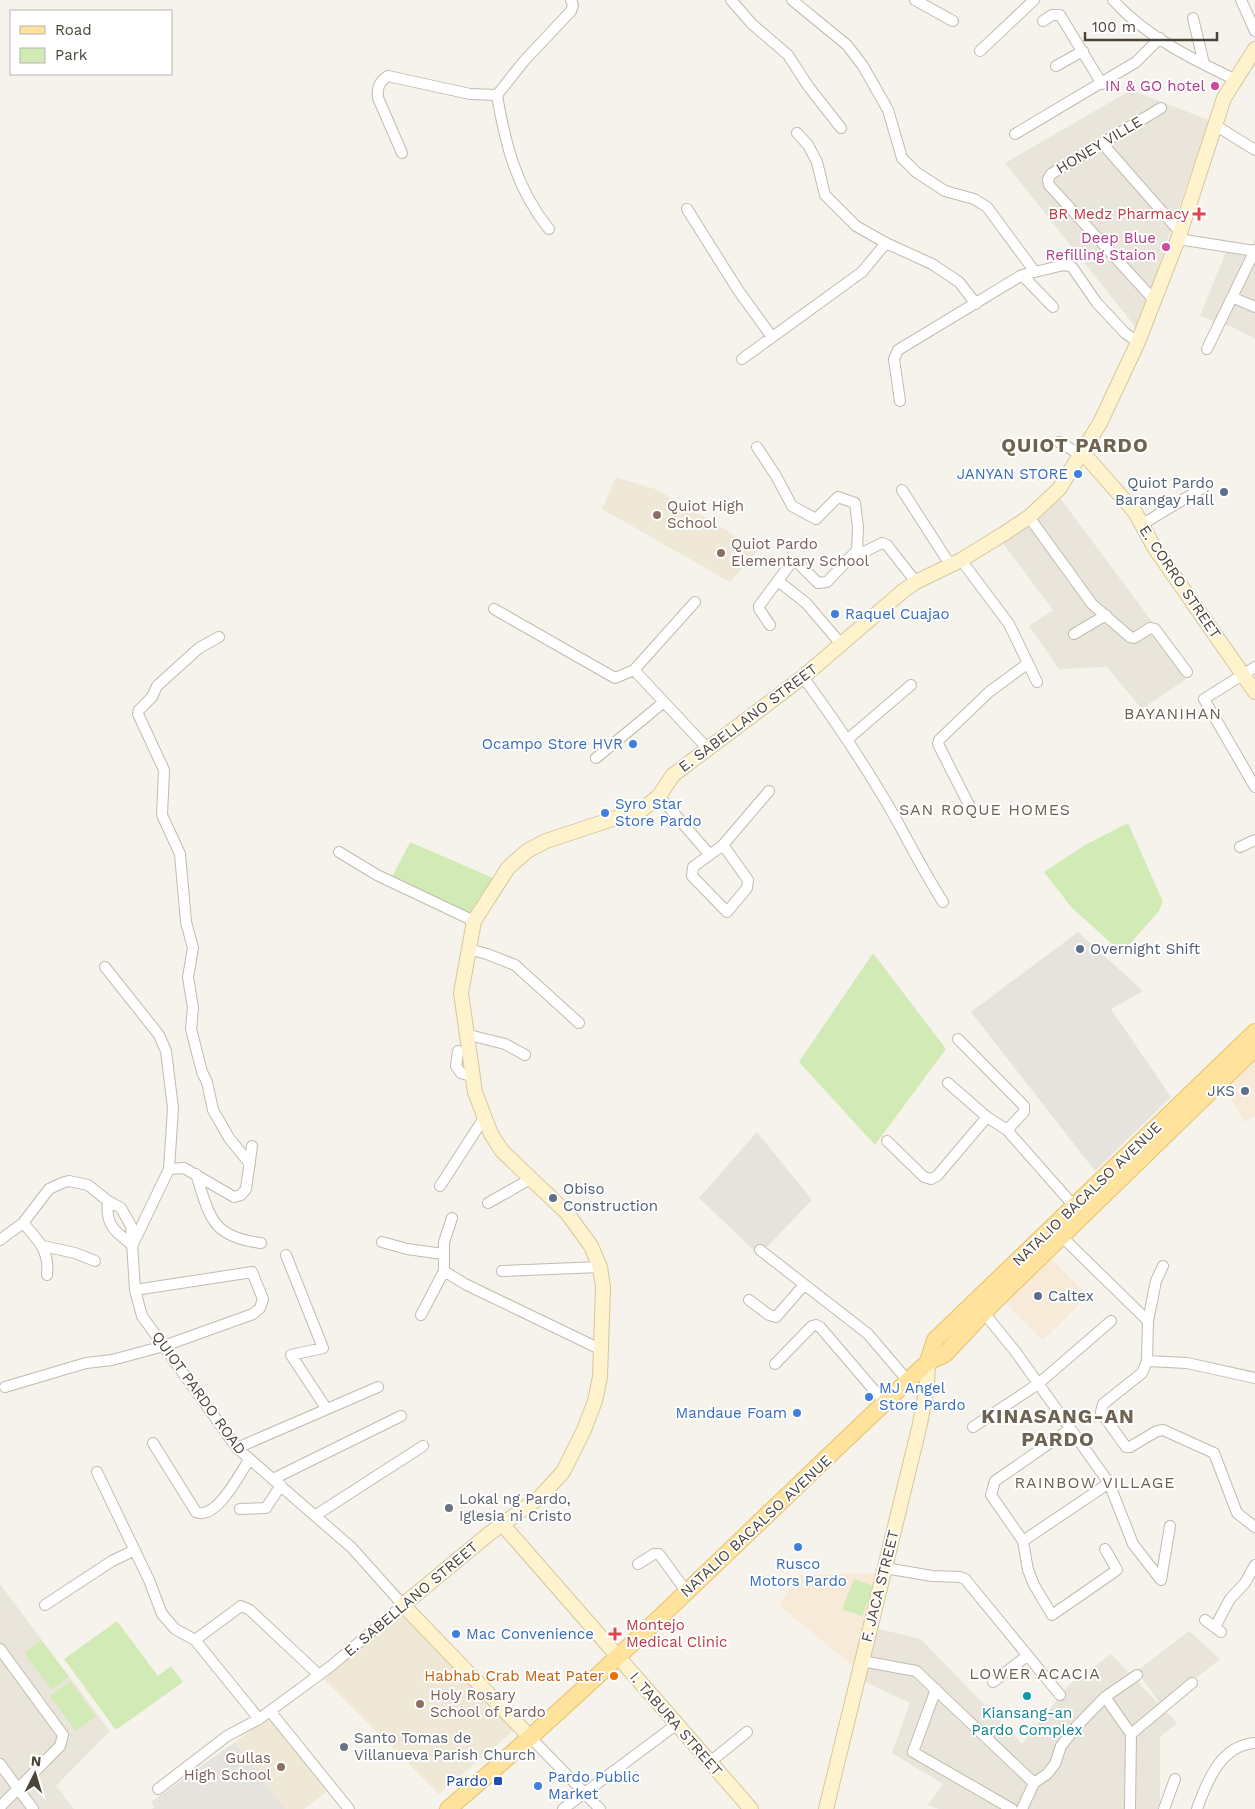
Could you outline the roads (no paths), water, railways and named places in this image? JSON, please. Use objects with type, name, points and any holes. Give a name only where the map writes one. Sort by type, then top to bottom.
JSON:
[{"type":"main road","name":"NATALIO BACALSO AVENUE","points":[[454,1807],[618,1658],[928,1362],[945,1354],[1057,1232],[1074,1206],[1255,1032]]},
{"type":"main road","name":"NATALIO BACALSO AVENUE","points":[[928,1362],[935,1340],[1057,1232],[1255,1048]]},
{"type":"street","points":[[549,230],[533,210],[518,178],[503,134],[497,94],[524,61],[572,11],[573,5],[571,0]]},
{"type":"street","points":[[731,0],[752,24],[788,54],[808,86],[841,128]]},
{"type":"street","points":[[792,0],[847,45],[863,66],[888,110],[902,158],[916,172],[945,191],[974,199],[987,207],[1035,272]]},
{"type":"street","points":[[915,0],[953,21]]},
{"type":"street","points":[[980,52],[1034,0]]},
{"type":"street","points":[[1113,0],[1135,22],[1204,64],[1234,79]]},
{"type":"street","points":[[1241,0],[1255,31]]},
{"type":"street","points":[[1044,21],[1052,15],[1060,15],[1102,84]]},
{"type":"street","points":[[1192,18],[1204,64]]},
{"type":"street","points":[[1015,134],[1102,84],[1136,62],[1160,38]]},
{"type":"street","name":"E. SABELLANO STREET","points":[[158,1789],[227,1736],[270,1712],[319,1675],[403,1605],[540,1497],[568,1463],[595,1401],[600,1377],[604,1315],[600,1267],[591,1246],[575,1222],[532,1178],[502,1151],[484,1118],[471,1076],[461,993],[474,921],[508,868],[527,851],[546,841],[643,809],[659,796],[673,775],[803,677],[916,582],[956,563],[1029,517],[1059,489],[1100,423],[1138,342],[1179,236],[1224,98],[1234,79],[1255,49]]},
{"type":"street","points":[[1056,66],[1083,51]]},
{"type":"street","points":[[402,153],[378,98],[378,89],[381,81],[388,76],[470,94],[497,94]]},
{"type":"street","name":"HONEY VILLE","points":[[1154,300],[1049,185],[1048,179],[1050,174],[1162,108]]},
{"type":"street","points":[[1215,125],[1255,150]]},
{"type":"street","points":[[797,133],[808,145],[818,162],[825,195],[856,226],[886,243],[932,264],[959,282],[976,304]]},
{"type":"street","points":[[1102,143],[1179,236],[1255,250],[1234,298],[1208,349]]},
{"type":"street","points":[[687,209],[738,290],[772,337]]},
{"type":"street","points":[[742,359],[862,272],[886,243]]},
{"type":"street","points":[[900,401],[894,359],[898,350],[1022,275],[1064,265],[1072,267],[1097,303],[1125,333],[1138,342]]},
{"type":"street","points":[[1022,275],[1053,306]]},
{"type":"street","points":[[1234,298],[1255,307]]},
{"type":"street","points":[[1059,442],[1081,453]]},
{"type":"street","points":[[757,447],[776,476],[792,506],[814,519],[819,519],[838,497],[855,502],[858,527],[856,550],[823,584],[818,583],[798,562],[794,562],[759,606],[759,609],[770,625]]},
{"type":"street","name":"E. CORRO STREET","points":[[1081,453],[1135,512],[1154,547],[1255,692]]},
{"type":"street","points":[[1141,525],[1204,487]]},
{"type":"street","points":[[902,490],[956,563],[1009,624],[1026,664],[1037,682]]},
{"type":"street","points":[[1029,517],[1092,604],[1126,634],[1134,638],[1150,628],[1155,629],[1188,672]]},
{"type":"street","points":[[856,550],[864,552],[882,543],[887,545],[916,582]]},
{"type":"street","points":[[778,581],[806,603],[841,644]]},
{"type":"street","points":[[494,609],[615,678],[634,670],[695,602]]},
{"type":"street","points":[[1074,634],[1106,615]]},
{"type":"street","points":[[219,638],[199,648],[156,686],[152,698],[139,710],[138,714],[164,770],[162,815],[180,854],[186,922],[193,948],[188,977],[193,1008],[191,1029],[202,1072],[207,1082],[213,1110],[229,1138],[250,1164]]},
{"type":"street","points":[[970,807],[938,744],[939,740],[989,692],[1026,664]]},
{"type":"street","points":[[1255,667],[1204,699],[1255,786]]},
{"type":"street","points":[[634,670],[707,748]]},
{"type":"street","points":[[803,677],[848,739],[889,807],[922,871],[943,902]]},
{"type":"street","points":[[848,739],[911,685]]},
{"type":"street","points":[[596,758],[664,702]]},
{"type":"street","points":[[723,845],[748,880],[746,888],[727,912],[692,876],[693,867],[723,845],[769,791]]},
{"type":"street","points":[[659,796],[710,855]]},
{"type":"street","points":[[1240,847],[1255,840]]},
{"type":"street","points":[[339,852],[382,877],[474,921]]},
{"type":"street","points":[[468,949],[515,965],[579,1024]]},
{"type":"street","points":[[0,1240],[23,1223],[49,1189],[62,1182],[69,1181],[88,1185],[108,1201],[106,1214],[114,1231],[131,1246],[169,1169],[173,1108],[166,1050],[153,1027],[105,967]]},
{"type":"street","points":[[465,1034],[505,1044],[525,1054]]},
{"type":"street","points":[[958,1040],[1024,1106],[1024,1112],[1007,1130]]},
{"type":"street","points":[[458,1051],[456,1066],[461,1072],[471,1076]]},
{"type":"street","points":[[948,1083],[987,1117],[1007,1130],[1074,1206]]},
{"type":"street","points":[[887,1141],[924,1177],[931,1179],[937,1176],[987,1117]]},
{"type":"street","points":[[440,1186],[484,1118]]},
{"type":"street","points":[[169,1169],[184,1168],[234,1197],[241,1195],[246,1189],[252,1146]]},
{"type":"street","points":[[196,1174],[211,1220],[230,1236],[262,1243]]},
{"type":"street","points":[[488,1203],[532,1178]]},
{"type":"street","name":"QUIOT PARDO ROAD","points":[[108,1201],[121,1208],[131,1226],[135,1290],[142,1316],[237,1448],[352,1548],[403,1605],[531,1738]]},
{"type":"street","points":[[421,1315],[444,1271],[444,1242],[452,1218]]},
{"type":"street","points":[[23,1223],[44,1246],[48,1263],[47,1275]]},
{"type":"street","points":[[1057,1232],[1148,1321]]},
{"type":"street","points":[[382,1242],[408,1249],[444,1254]]},
{"type":"street","points":[[44,1246],[75,1253],[95,1261]]},
{"type":"street","points":[[760,1250],[868,1334],[908,1381]]},
{"type":"street","points":[[286,1255],[323,1348],[291,1355],[326,1408]]},
{"type":"street","points":[[1163,1266],[1156,1281],[1148,1321],[1147,1361],[1142,1373],[1103,1404],[1101,1412],[1126,1447],[1130,1447],[1157,1431],[1163,1430],[1211,1450],[1217,1458],[1237,1513],[1255,1527]]},
{"type":"street","points":[[502,1271],[600,1267]]},
{"type":"street","points":[[444,1271],[465,1284],[602,1350]]},
{"type":"street","points":[[5,1387],[86,1363],[112,1360],[164,1346],[253,1314],[260,1308],[263,1299],[252,1272],[135,1290]]},
{"type":"street","points":[[749,1300],[769,1315],[776,1317],[804,1285]]},
{"type":"street","points":[[984,1313],[1109,1483],[1133,1544],[1161,1580],[1170,1526]]},
{"type":"street","points":[[973,1427],[1038,1384],[1111,1321]]},
{"type":"street","points":[[775,1364],[812,1326],[816,1325],[820,1327],[885,1403]]},
{"type":"street","points":[[1147,1361],[1187,1363],[1255,1378]]},
{"type":"street","name":"F. JACA STREET","points":[[826,1809],[920,1424],[928,1385],[928,1362]]},
{"type":"street","points":[[237,1448],[378,1387]]},
{"type":"street","points":[[273,1479],[401,1416]]},
{"type":"street","points":[[1070,1429],[995,1482],[991,1489],[991,1495],[1023,1541],[1028,1570],[1034,1585],[1052,1615],[1117,1570],[1105,1549]]},
{"type":"street","points":[[154,1443],[196,1512],[201,1514],[207,1513],[228,1493],[249,1460]]},
{"type":"street","points":[[316,1515],[423,1446]]},
{"type":"street","points":[[97,1472],[162,1614],[175,1630],[195,1640],[259,1719]]},
{"type":"street","points":[[1023,1541],[1109,1483]]},
{"type":"street","points":[[240,1509],[266,1508],[281,1485]]},
{"type":"street","name":"I. TABURA STREET","points":[[503,1525],[752,1809]]},
{"type":"street","points":[[45,1604],[112,1561],[134,1550]]},
{"type":"street","points":[[638,1564],[654,1554],[659,1554],[686,1591]]},
{"type":"street","points":[[1205,1620],[1218,1630],[1230,1599],[1245,1583],[1255,1566]]},
{"type":"street","points":[[885,1568],[932,1576],[960,1576],[1060,1695]]},
{"type":"street","points":[[195,1640],[242,1606],[250,1610],[319,1675]]},
{"type":"street","points":[[0,1649],[64,1734],[60,1746],[0,1806]]},
{"type":"street","points":[[993,1682],[1027,1656]]},
{"type":"street","points":[[862,1661],[916,1671],[1034,1783]]},
{"type":"street","points":[[1022,1809],[1034,1783],[1047,1774],[1055,1764],[1061,1746],[1076,1727],[1106,1698],[1137,1675]]},
{"type":"street","points":[[1132,1734],[1192,1683]]},
{"type":"street","points":[[936,1689],[913,1752],[1012,1809]]},
{"type":"street","points":[[1106,1698],[1132,1734],[1131,1809]]},
{"type":"street","points":[[270,1712],[349,1809]]},
{"type":"street","points":[[563,1809],[677,1724]]},
{"type":"street","points":[[710,1762],[747,1732]]},
{"type":"street","points":[[531,1738],[600,1809]]},
{"type":"street","points":[[1197,1809],[1206,1784],[1228,1752],[1240,1745],[1255,1743]]},
{"type":"street","points":[[0,1764],[33,1809]]},
{"type":"street","points":[[1164,1809],[1176,1779]]},
{"type":"place","name":"IN & GO hotel","points":[[1215,86]]},
{"type":"place","name":"BR Medz Pharmacy","points":[[1199,214]]},
{"type":"place","name":"Deep Blue Refilling Staion","points":[[1166,247]]},
{"type":"place","name":"JANYAN STORE","points":[[1078,474]]},
{"type":"place","name":"Quiot Pardo Barangay Hall","points":[[1224,492]]},
{"type":"place","name":"Quiot High School","points":[[657,515]]},
{"type":"place","name":"Quiot Pardo Elementary School","points":[[721,553]]},
{"type":"place","name":"Raquel Cuajao","points":[[835,614]]},
{"type":"place","name":"Ocampo Store HVR","points":[[633,744]]},
{"type":"place","name":"Syro Star Store Pardo","points":[[605,813]]},
{"type":"place","name":"Overnight Shift","points":[[1080,949]]},
{"type":"place","name":"JKS","points":[[1245,1091]]},
{"type":"place","name":"Obiso Construction","points":[[553,1198]]},
{"type":"place","name":"Caltex","points":[[1038,1296]]},
{"type":"place","name":"MJ Angel Store Pardo","points":[[869,1397]]},
{"type":"place","name":"Mandaue Foam","points":[[797,1413]]},
{"type":"place","name":"Lokal ng Pardo, Iglesia ni Cristo","points":[[449,1508]]},
{"type":"place","name":"Rusco Motors Pardo","points":[[798,1547]]},
{"type":"place","name":"Mac Convenience","points":[[456,1634]]},
{"type":"place","name":"Montejo Medical Clinic","points":[[615,1634]]},
{"type":"place","name":"Habhab Crab Meat Pater","points":[[614,1676]]},
{"type":"place","name":"Kiansang-an Pardo Complex","points":[[1027,1696]]},
{"type":"place","name":"Holy Rosary School of Pardo","points":[[420,1704]]},
{"type":"place","name":"Santo Tomas de Villanueva Parish Church","points":[[344,1747]]},
{"type":"place","name":"Gullas High School","points":[[281,1767]]},
{"type":"place","name":"Pardo","points":[[498,1781]]},
{"type":"place","name":"Pardo Public Market","points":[[538,1786]]},
{"type":"district","name":"QUIOT PARDO","points":[[1075,445]]},
{"type":"district","name":"BAYANIHAN","points":[[1173,713]]},
{"type":"district","name":"SAN ROQUE HOMES","points":[[985,809]]},
{"type":"district","name":"KINASANG-AN PARDO","points":[[1058,1428]]},
{"type":"district","name":"RAINBOW VILLAGE","points":[[1095,1482]]},
{"type":"district","name":"LOWER ACACIA","points":[[1035,1673]]}]
